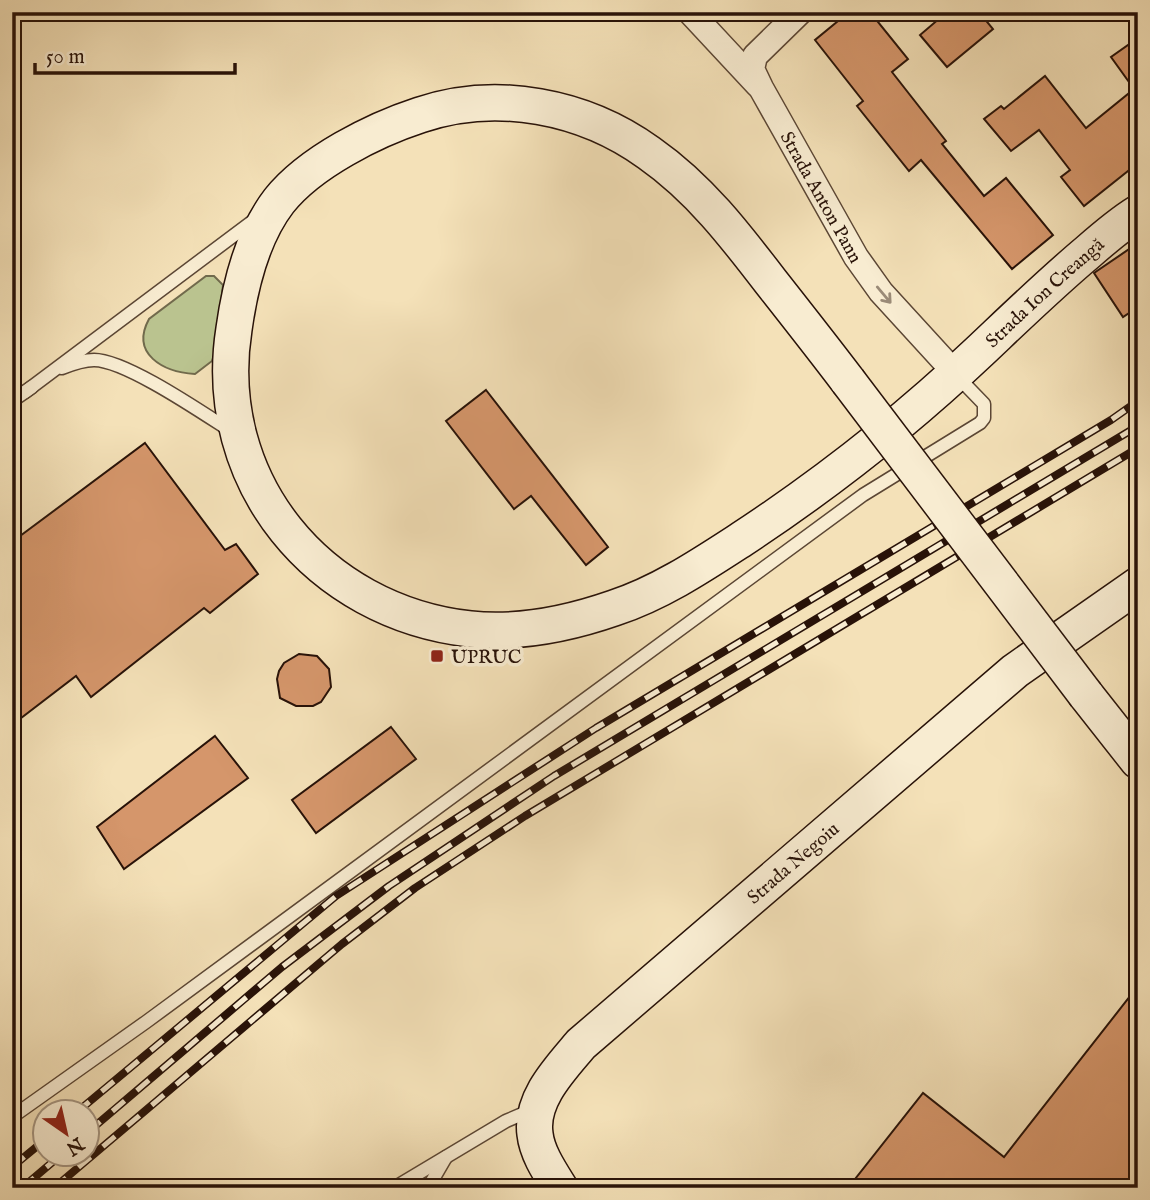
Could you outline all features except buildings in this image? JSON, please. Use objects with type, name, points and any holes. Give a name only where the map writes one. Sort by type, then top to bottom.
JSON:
[{"type":"main road","points":[[278,203],[296,184],[352,144],[407,119],[432,111],[489,102],[520,102],[588,120],[647,152],[726,223],[1138,761]]},
{"type":"main road","name":"Strada Ion Creangă","points":[[278,203],[250,261],[240,292],[229,374],[237,435],[254,480],[286,529],[316,564],[342,583],[371,599],[432,622],[471,629],[508,630],[549,626],[621,606],[660,589],[736,543],[831,477],[910,414],[1065,272],[1138,213]]},
{"type":"main road","name":"Strada Negoiu","points":[[560,1188],[544,1161],[534,1133],[538,1107],[551,1081],[581,1044],[1015,671],[1138,585]]},
{"type":"street","points":[[690,12],[761,89]]},
{"type":"street","name":"Strada Anton Pann","points":[[800,12],[755,55],[752,69],[856,257],[881,292],[956,374]]},
{"type":"lane","points":[[25,392],[278,203]]},
{"type":"lane","points":[[12,401],[64,367],[94,360],[114,364],[188,404],[237,435]]},
{"type":"lane","points":[[12,1117],[863,495],[980,423],[985,418],[984,404],[956,374]]},
{"type":"lane","points":[[394,1188],[506,1121],[538,1107]]},
{"type":"lane","points":[[428,1188],[448,1154]]},
{"type":"green space","points":[[206,276],[214,276],[223,285],[216,349],[212,361],[195,374],[161,365],[147,351],[144,342],[144,331],[149,319]]},
{"type":"railway","points":[[94,1098],[336,896],[596,728],[1111,420],[1138,401]]},
{"type":"railway","points":[[102,1120],[282,967],[389,886],[554,776],[1138,426]]},
{"type":"railway","points":[[54,1188],[342,944],[415,888],[525,816],[1138,448]]},
{"type":"railway","points":[[12,1167],[32,1151]]},
{"type":"railway","points":[[22,1188],[46,1168]]},
{"type":"place","name":"UPRUC","points":[[437,656]]}]
